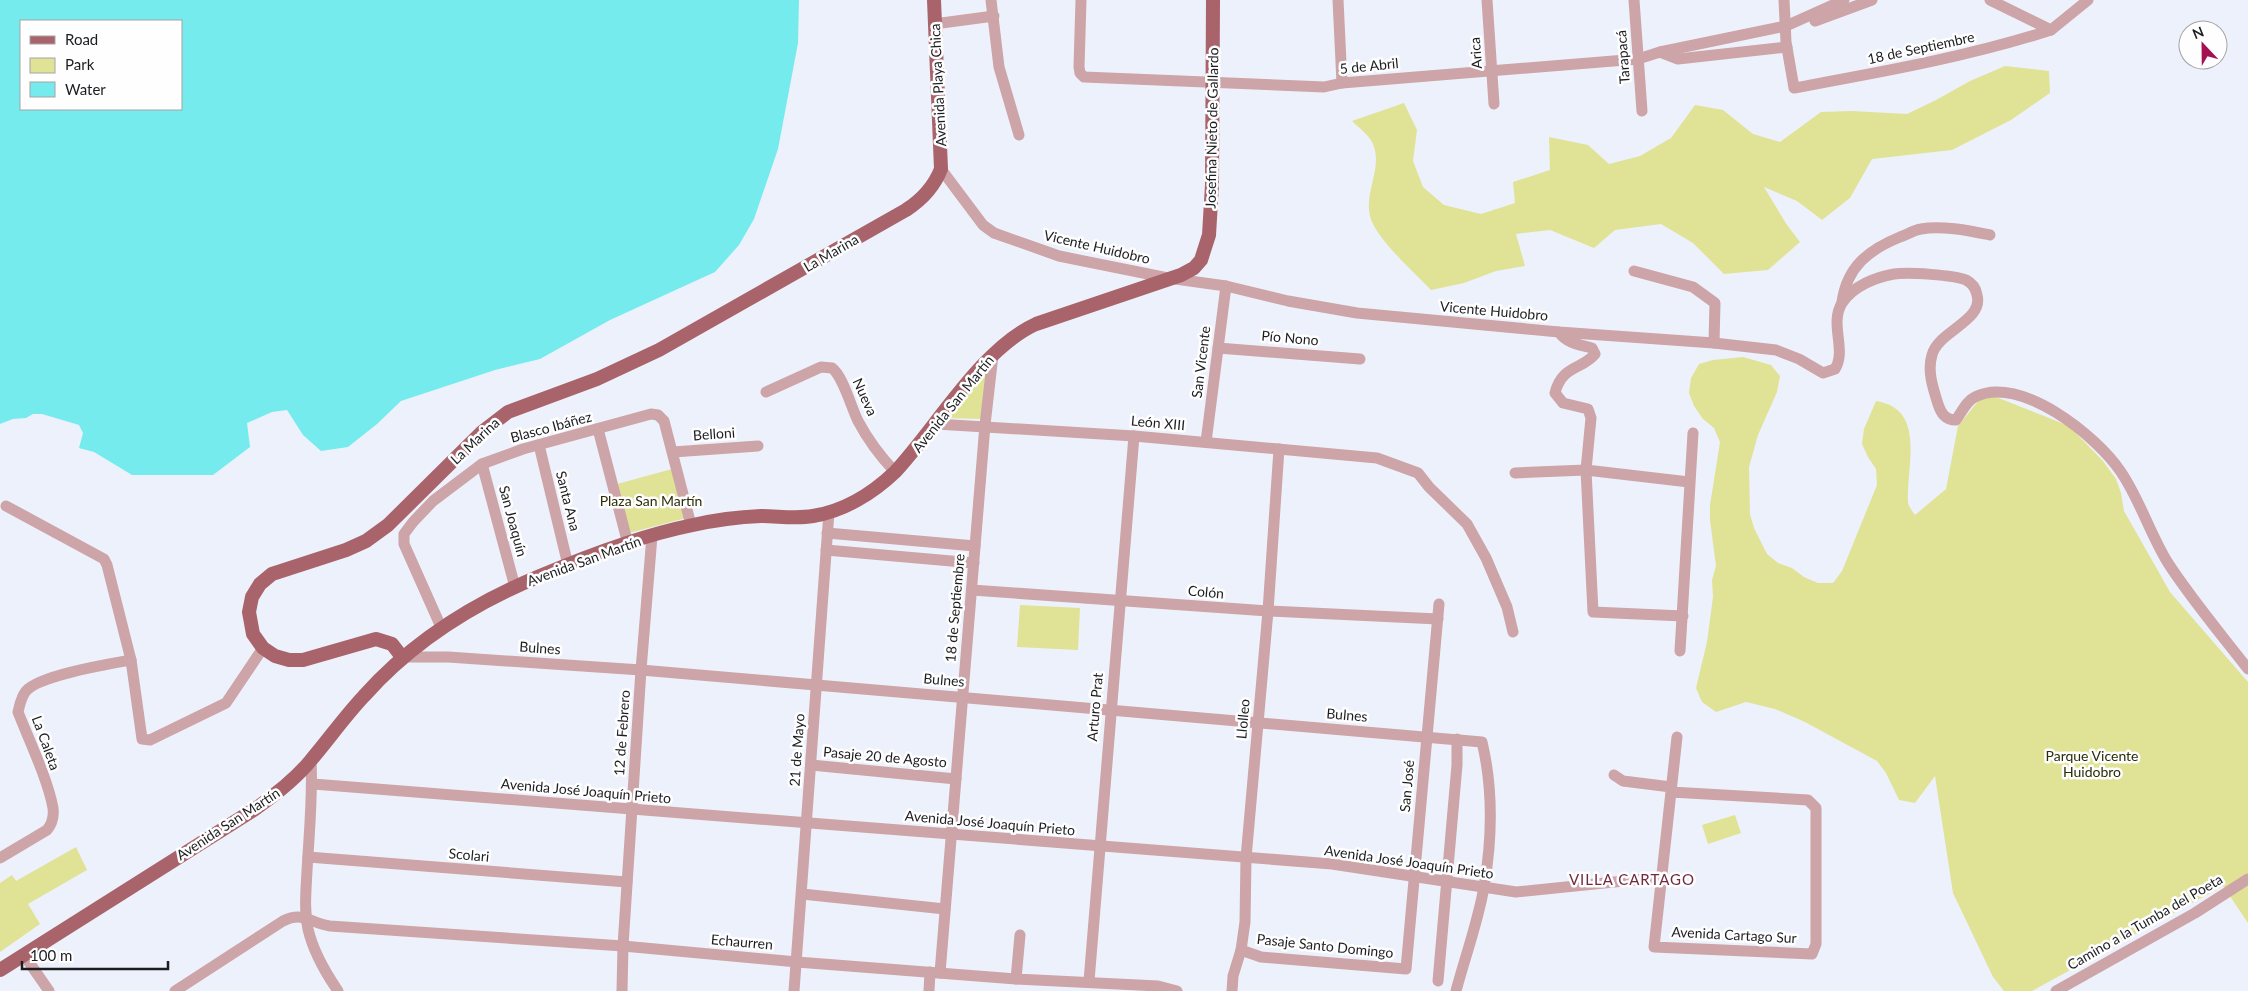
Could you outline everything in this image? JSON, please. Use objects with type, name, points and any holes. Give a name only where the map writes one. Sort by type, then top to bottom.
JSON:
[{"type":"main road","name":"Avenida Playa Chica","points":[[934,0],[941,169]]},
{"type":"main road","name":"Josefina Nieto de Gallardo","points":[[1204,255],[1209,235],[1212,185],[1213,0]]},
{"type":"main road","name":"La Marina","points":[[263,648],[253,634],[249,612],[256,590],[272,574],[346,550],[366,541],[388,525],[498,418],[518,408],[631,364],[688,335],[915,204],[929,191],[941,169]]},
{"type":"main road","name":"Avenida San Martín","points":[[0,970],[267,801],[291,782],[312,760],[348,714],[402,657],[441,627],[471,609],[515,587],[568,565],[652,536],[691,525],[737,518],[802,517],[829,512],[868,494],[882,485],[895,472],[993,355],[1009,340],[1027,328],[1188,272],[1198,264],[1204,255]]},
{"type":"main road","points":[[263,648],[282,658],[296,660],[376,639],[392,644],[402,657]]},
{"type":"street","points":[[992,0],[999,67],[1019,134]]},
{"type":"street","name":"5 de Abril","points":[[1081,0],[1080,73],[1084,77],[1324,87],[1342,82],[1638,59],[1660,52],[1786,26],[1844,0]]},
{"type":"street","points":[[1338,0],[1342,82]]},
{"type":"street","name":"Arica","points":[[1487,0],[1494,104]]},
{"type":"street","name":"Tarapacá","points":[[1634,0],[1642,111]]},
{"type":"street","points":[[1660,52],[1678,59],[1787,47],[1784,0]]},
{"type":"street","points":[[1786,26],[1804,25],[1872,0]]},
{"type":"street","points":[[1990,0],[2051,30],[2088,0]]},
{"type":"street","points":[[934,24],[994,16]]},
{"type":"street","name":"18 de Septiembre","points":[[1787,47],[1794,88],[1890,71],[1996,47],[2051,30]]},
{"type":"street","name":"Vicente Huidobro","points":[[941,169],[970,211],[983,225],[994,233],[1059,256],[1168,278],[1226,286],[1288,301],[1357,313],[1560,332],[1714,343],[1776,350],[1798,359],[1819,371],[1828,372],[1835,369],[1838,362],[1836,322],[1842,302]]},
{"type":"street","points":[[1842,302],[1846,285],[1854,268],[1866,255],[1881,245],[1921,229],[1966,230],[1990,235]]},
{"type":"street","points":[[1634,271],[1693,287],[1715,303],[1714,343]]},
{"type":"street","points":[[1842,302],[1860,286],[1879,278],[1896,274],[1924,274],[1969,282],[1975,288],[1978,297],[1977,307],[1972,315],[1942,340],[1932,353],[1931,376],[1943,415],[1948,419],[1956,420],[1968,400],[1991,392],[2006,393],[2055,412],[2092,438],[2113,461],[2126,481],[2149,530],[2169,564],[2248,669]]},
{"type":"street","name":"San Vicente","points":[[1206,442],[1226,286]]},
{"type":"street","points":[[1560,332],[1563,338],[1592,348],[1594,354],[1589,360],[1579,364],[1564,376],[1557,384],[1555,394],[1563,404],[1588,409],[1591,418],[1586,470],[1593,612],[1683,616]]},
{"type":"street","name":"Pío Nono","points":[[1218,348],[1360,359]]},
{"type":"street","name":"18 de Septiembre","points":[[929,991],[935,972],[945,909],[985,425],[993,355]]},
{"type":"street","name":"Nueva","points":[[766,392],[821,367],[832,368],[839,376],[851,408],[866,435],[895,472]]},
{"type":"street","name":"Blasco Ibáñez","points":[[441,627],[404,544],[404,534],[412,522],[433,501],[482,464],[539,445],[651,414],[658,414],[664,421],[691,525]]},
{"type":"street","name":"León XIII","points":[[936,424],[985,425],[1134,436],[1377,458],[1418,473],[1429,487],[1467,524],[1486,558],[1507,607],[1513,632]]},
{"type":"street","points":[[598,429],[628,544]]},
{"type":"street","points":[[1680,651],[1693,433]]},
{"type":"street","name":"Arturo Prat","points":[[1089,982],[1134,436]]},
{"type":"street","name":"Santa Ana","points":[[539,445],[568,565]]},
{"type":"street","name":"Belloni","points":[[672,452],[758,446]]},
{"type":"street","name":"Llolleo","points":[[1232,991],[1233,976],[1241,950],[1245,922],[1246,858],[1268,612],[1279,449]]},
{"type":"street","name":"San Joaquín","points":[[482,464],[515,587]]},
{"type":"street","points":[[1515,473],[1586,470],[1689,482]]},
{"type":"street","points":[[6,506],[104,559],[110,573],[131,660],[140,737],[147,741],[226,703],[263,648]]},
{"type":"street","name":"21 de Mayo","points":[[794,991],[829,512]]},
{"type":"street","points":[[828,533],[975,546]]},
{"type":"street","name":"12 de Febrero","points":[[622,991],[627,882],[652,536]]},
{"type":"street","points":[[826,550],[974,563]]},
{"type":"street","name":"Colón","points":[[972,590],[1268,612],[1438,619]]},
{"type":"street","name":"San José","points":[[1406,969],[1439,604]]},
{"type":"street","name":"Bulnes","points":[[402,657],[448,657],[641,670],[1482,742],[1489,780],[1490,847],[1484,888]]},
{"type":"street","name":"La Caleta","points":[[0,858],[47,830],[53,816],[49,794],[18,712],[20,701],[27,690],[37,683],[66,674],[131,660]]},
{"type":"street","points":[[1662,878],[1677,737]]},
{"type":"street","points":[[1438,981],[1457,739]]},
{"type":"street","points":[[312,760],[313,784],[306,917],[315,951],[338,991]]},
{"type":"street","name":"Pasaje 20 de Agosto","points":[[811,765],[956,779]]},
{"type":"street","points":[[1614,775],[1623,781],[1671,789]]},
{"type":"street","name":"Avenida José Joaquín Prieto","points":[[313,784],[1332,864],[1516,892],[1662,878]]},
{"type":"street","name":"Avenida Cartago Sur","points":[[1662,878],[1654,947],[1812,954],[1816,944],[1816,808],[1808,800],[1671,789]]},
{"type":"street","name":"Scolari","points":[[308,857],[627,882]]},
{"type":"street","name":"Camino a la Tumba del Poeta","points":[[2056,991],[2077,986],[2248,879]]},
{"type":"street","points":[[1456,991],[1484,888]]},
{"type":"street","points":[[802,894],[945,909]]},
{"type":"street","points":[[175,991],[283,920],[294,916],[306,917]]},
{"type":"street","name":"Echaurren","points":[[306,917],[330,926],[623,946],[1016,979],[1158,986],[1177,991]]},
{"type":"street","points":[[1016,979],[1020,935]]},
{"type":"street","name":"Pasaje Santo Domingo","points":[[1241,950],[1262,958],[1406,969]]},
{"type":"street","points":[[24,955],[49,991]]},
{"type":"green space","points":[[2005,66],[2049,71],[2050,93],[2011,120],[1952,150],[1872,159],[1850,198],[1822,220],[1797,201],[1764,187],[1787,225],[1800,242],[1768,270],[1724,274],[1693,243],[1661,224],[1615,230],[1594,248],[1550,230],[1516,234],[1525,266],[1496,271],[1464,283],[1431,290],[1387,245],[1373,225],[1370,216],[1369,198],[1375,171],[1375,153],[1369,138],[1352,121],[1404,103],[1417,130],[1413,161],[1423,187],[1444,205],[1481,214],[1515,203],[1513,182],[1550,170],[1549,137],[1588,145],[1609,164],[1640,156],[1671,138],[1695,105],[1723,110],[1753,134],[1780,142],[1821,112],[1852,111],[1907,114],[1970,81]]},
{"type":"green space","name":"Parque Vicente Huidobro","points":[[1743,357],[1771,365],[1780,376],[1777,392],[1758,435],[1749,467],[1750,514],[1754,528],[1767,554],[1778,563],[1792,568],[1804,577],[1818,583],[1833,583],[1842,571],[1877,485],[1876,469],[1862,444],[1864,429],[1876,401],[1892,406],[1902,415],[1908,427],[1910,456],[1908,502],[1915,515],[1946,489],[1958,426],[1979,400],[1991,395],[2069,426],[2103,461],[2116,479],[2124,511],[2170,592],[2248,682],[2248,923],[2223,886],[2032,991],[2004,991],[1993,977],[1953,893],[1935,776],[1915,803],[1899,800],[1886,773],[1877,761],[1805,722],[1775,709],[1746,702],[1716,712],[1702,702],[1696,688],[1707,642],[1713,597],[1712,580],[1716,566],[1710,505],[1720,442],[1714,428],[1703,419],[1694,406],[1689,393],[1691,378],[1699,364],[1713,360]]},
{"type":"green space","points":[[987,366],[981,419],[944,418]]},
{"type":"green space","name":"Plaza San Martín","points":[[672,469],[686,518],[629,533],[617,484]]},
{"type":"green space","points":[[1020,605],[1080,608],[1078,650],[1017,647]]},
{"type":"green space","points":[[1735,815],[1741,833],[1708,844],[1702,825]]},
{"type":"green space","points":[[76,847],[87,870],[28,904],[40,924],[0,952],[0,883],[12,875],[16,881]]},
{"type":"water","points":[[0,0],[799,0],[798,43],[778,149],[754,219],[739,245],[715,272],[610,320],[540,359],[495,370],[401,401],[377,424],[348,447],[321,451],[303,435],[287,410],[272,412],[247,423],[250,447],[213,475],[132,475],[94,452],[79,448],[83,433],[79,425],[42,414],[33,414],[26,418],[13,419],[0,424]]},
{"type":"district","name":"VILLA CARTAGO","points":[[1632,880]]}]
